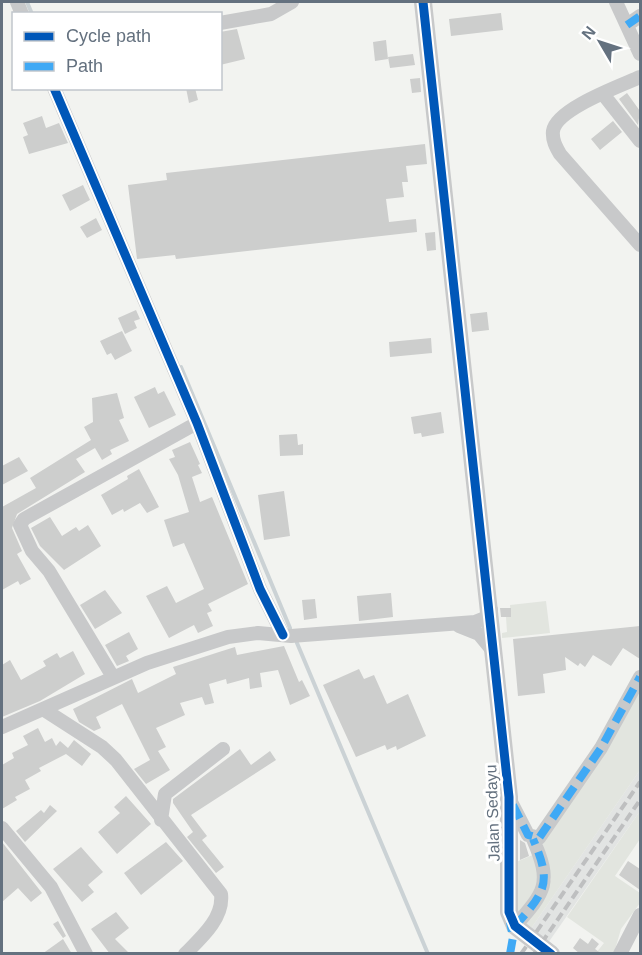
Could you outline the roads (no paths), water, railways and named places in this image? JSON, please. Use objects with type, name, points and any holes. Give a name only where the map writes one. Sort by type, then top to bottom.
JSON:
[{"type":"street","points":[[222,23],[271,14],[292,2]]},
{"type":"street","name":"Jalan Sedayu","points":[[423,2],[509,797],[509,907],[515,926]]},
{"type":"street","points":[[616,2],[640,54]]},
{"type":"street","points":[[627,25],[640,16]]},
{"type":"street","points":[[640,77],[560,118],[555,125],[553,140],[560,154],[640,245]]},
{"type":"street","points":[[55,90],[197,423],[260,589],[283,635]]},
{"type":"street","points":[[603,94],[640,141]]},
{"type":"street","points":[[113,677],[49,571],[32,551],[20,525],[24,519],[197,423]]},
{"type":"street","points":[[2,727],[147,663],[228,637],[258,633],[283,635],[451,624],[481,620],[490,610]]},
{"type":"street","points":[[451,624],[479,634],[494,653]]},
{"type":"street","points":[[533,839],[539,838],[544,833],[601,748],[640,677]]},
{"type":"street","points":[[43,709],[102,747],[135,783],[161,820],[221,894],[220,910],[212,924],[185,954]]},
{"type":"street","points":[[161,820],[165,794],[223,749]]},
{"type":"street","points":[[509,797],[525,830],[533,839],[545,870],[546,879],[542,891],[515,926],[551,954]]},
{"type":"street","points":[[2,828],[51,887],[86,954]]},
{"type":"street","points":[[620,954],[640,915]]},
{"type":"waterway","points":[[27,2],[31,12]]},
{"type":"waterway","points":[[181,367],[290,628]]},
{"type":"waterway","points":[[297,643],[428,954]]},
{"type":"railway","points":[[521,954],[640,782]]},
{"type":"railway","points":[[534,954],[640,800]]}]
